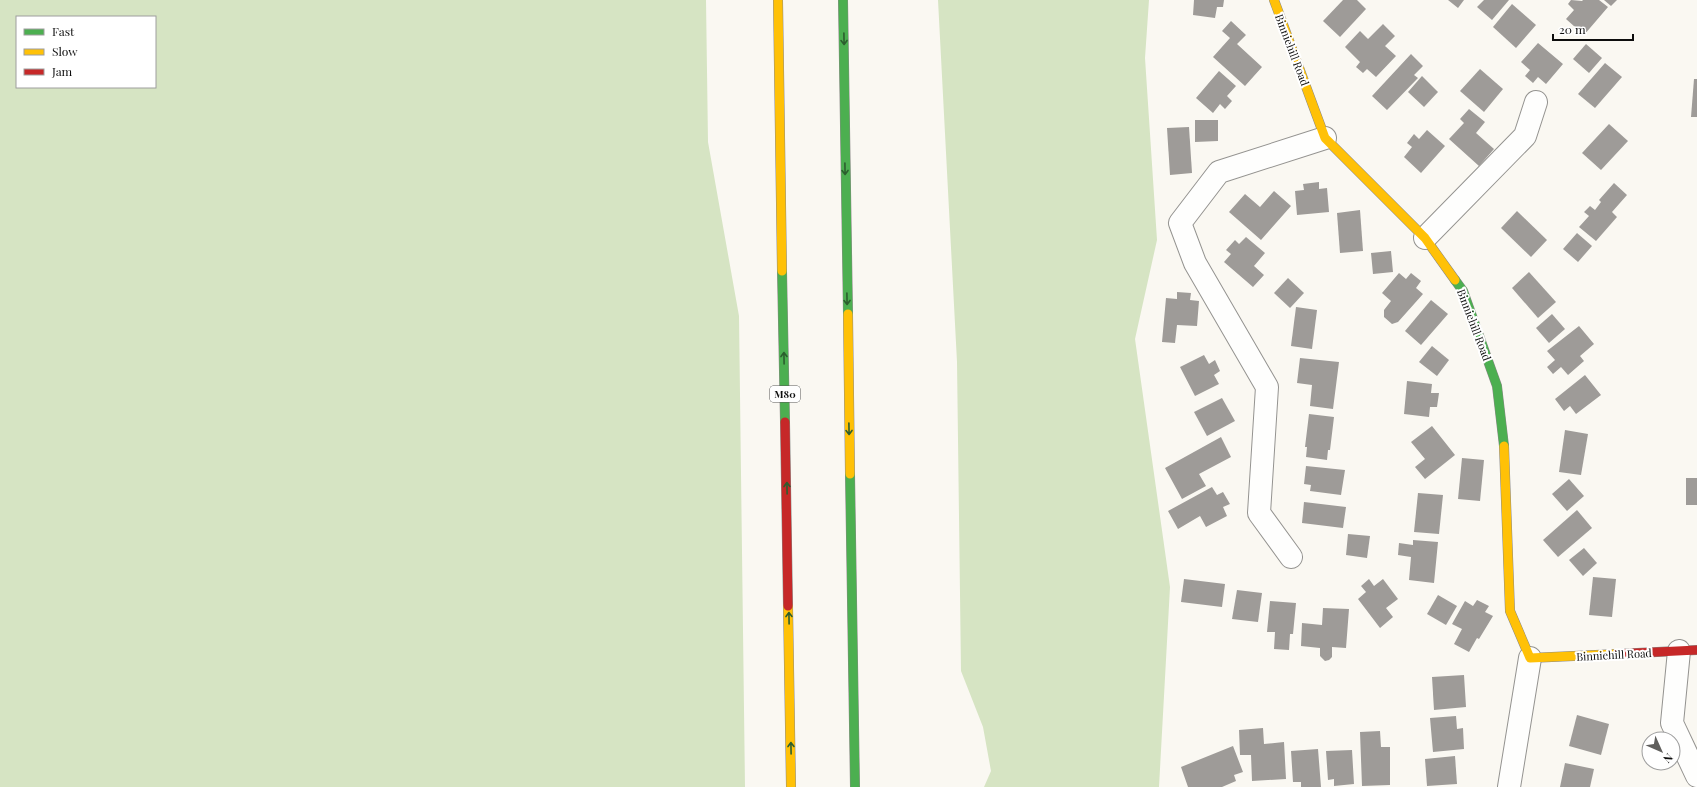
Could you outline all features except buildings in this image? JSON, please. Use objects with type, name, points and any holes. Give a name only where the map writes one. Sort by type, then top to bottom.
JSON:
[{"type":"main road","name":"M80","points":[[778,0],[792,787]]},
{"type":"main road","points":[[843,0],[854,787]]},
{"type":"main road","name":"Binniehill Road","points":[[1274,0],[1325,138],[1425,238],[1463,291],[1497,386],[1504,435],[1510,611],[1530,658],[1688,651]]},
{"type":"street","points":[[1425,238],[1525,136],[1536,102]]},
{"type":"street","points":[[1291,558],[1259,513],[1267,387],[1194,263],[1180,223],[1219,172],[1325,138]]},
{"type":"street","points":[[1688,651],[1672,723],[1697,776]]},
{"type":"street","points":[[1509,787],[1530,658]]},
{"type":"green space","points":[[0,0],[706,0],[708,142],[739,316],[745,787],[0,787]]},
{"type":"green space","points":[[938,0],[1149,0],[1145,58],[1157,240],[1135,339],[1170,587],[1159,787],[984,787],[991,771],[983,727],[961,671],[957,362]]},
{"type":"traffic: fast","points":[[843,0],[848,314]]},
{"type":"traffic: fast","points":[[782,271],[785,422]]},
{"type":"traffic: fast","points":[[1455,280],[1463,291],[1497,386],[1504,446]]},
{"type":"traffic: fast","points":[[850,474],[855,787]]},
{"type":"traffic: slow","points":[[778,0],[782,271]]},
{"type":"traffic: slow","points":[[1274,0],[1325,138],[1425,238],[1455,280]]},
{"type":"traffic: slow","points":[[848,314],[850,474]]},
{"type":"traffic: slow","points":[[1504,446],[1510,611],[1530,658],[1617,654]]},
{"type":"traffic: slow","points":[[788,606],[791,787]]},
{"type":"traffic: jam","points":[[785,422],[788,606]]},
{"type":"traffic: jam","points":[[1617,654],[1697,650]]}]
